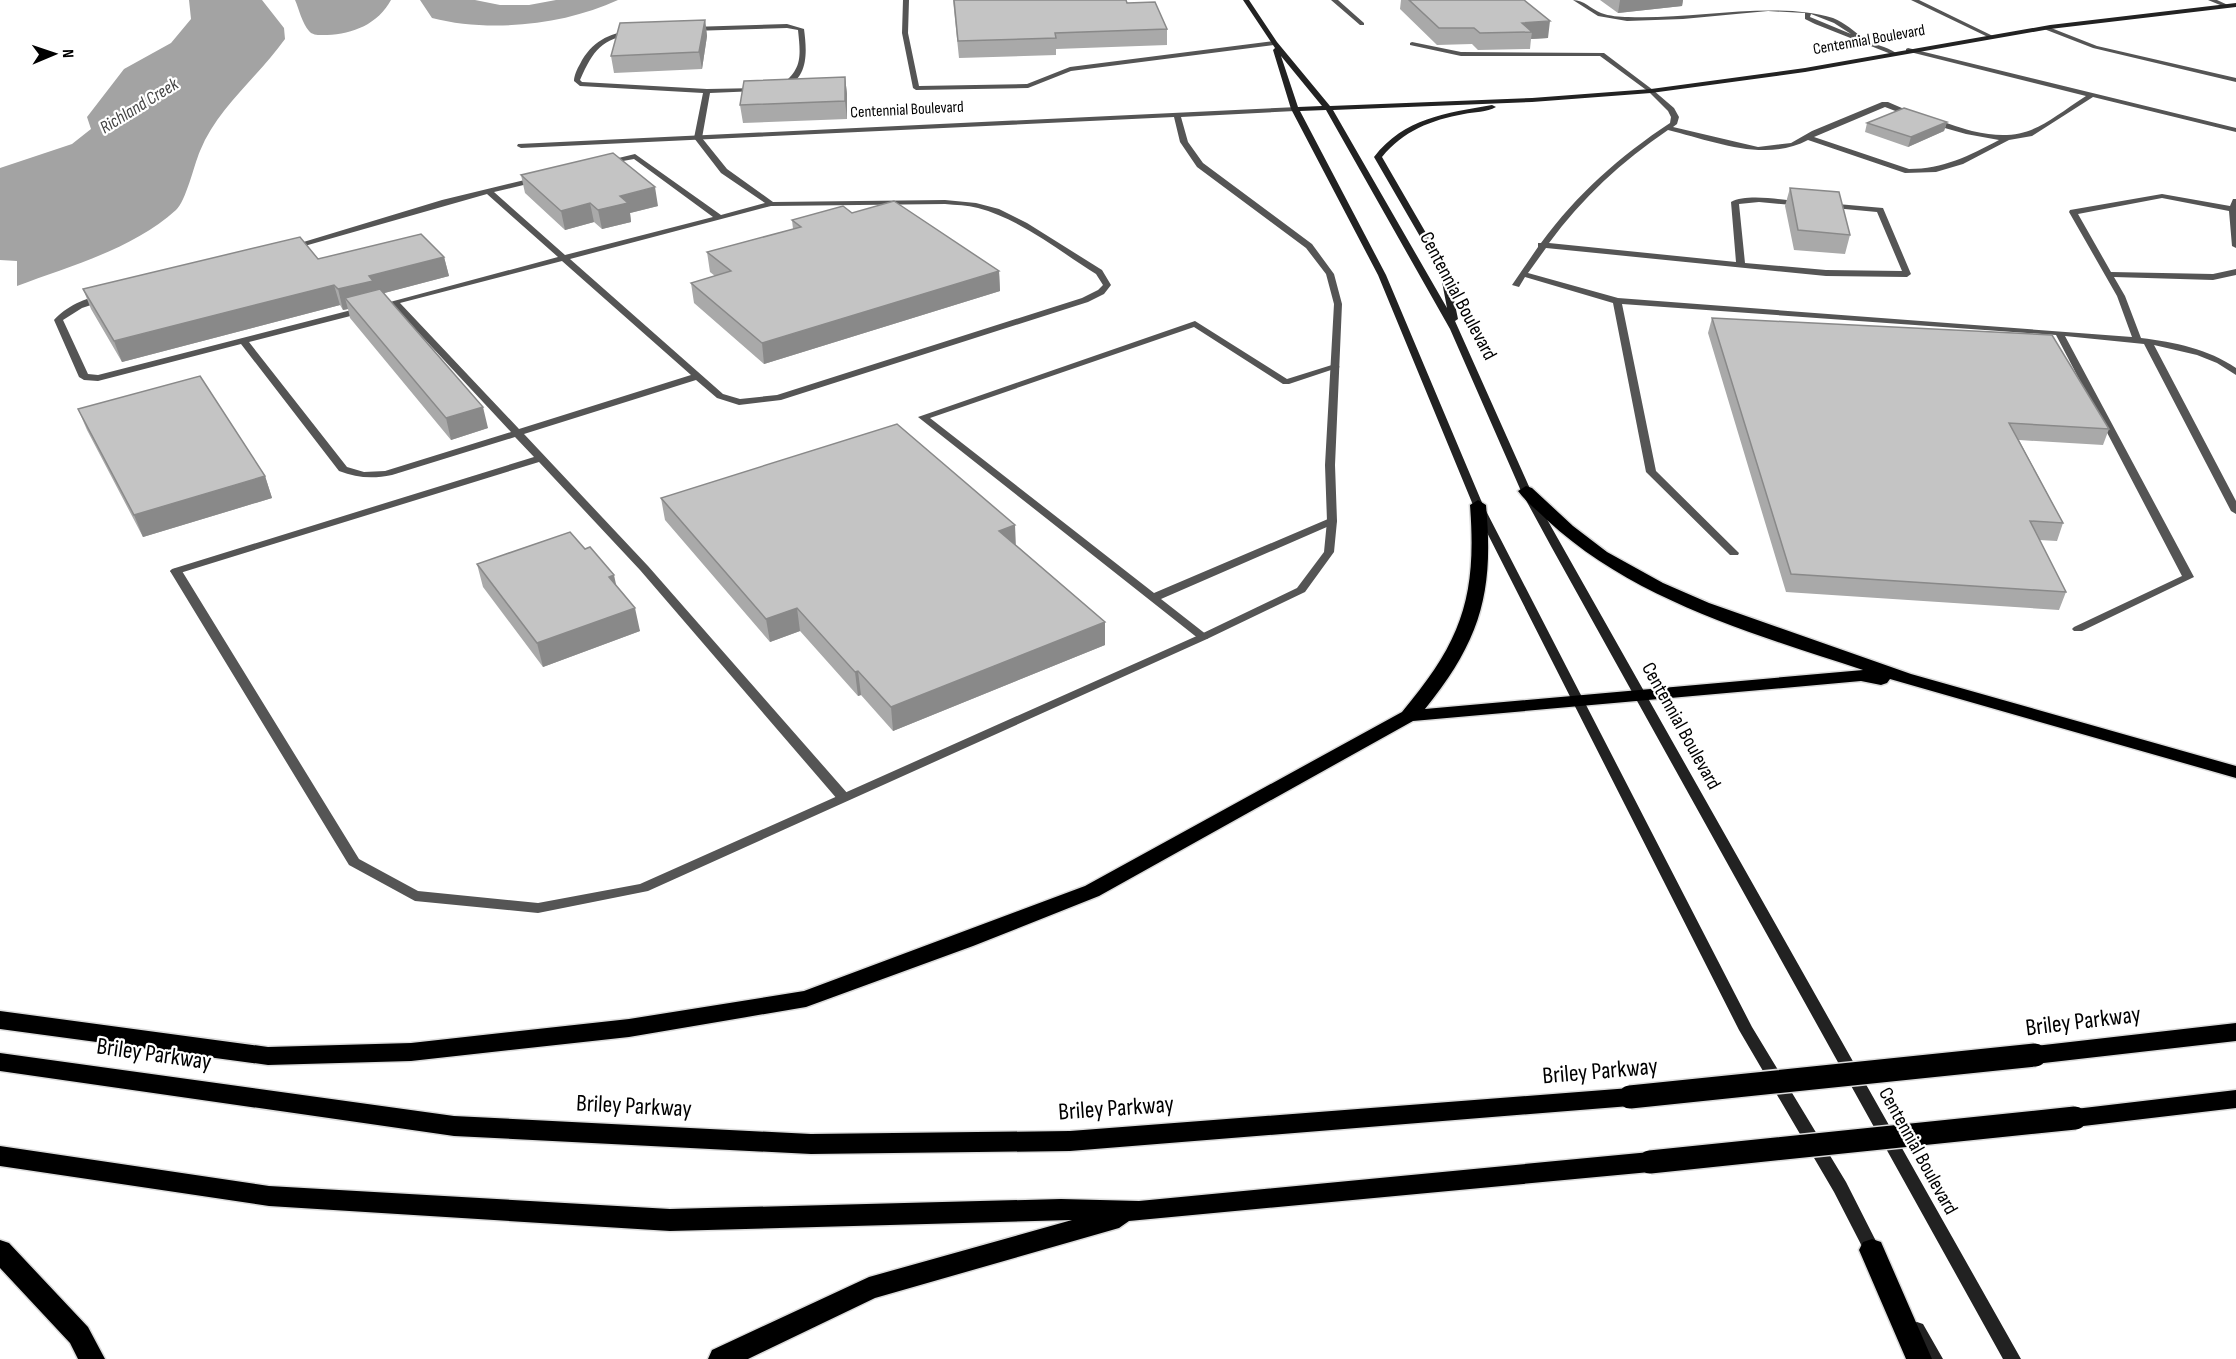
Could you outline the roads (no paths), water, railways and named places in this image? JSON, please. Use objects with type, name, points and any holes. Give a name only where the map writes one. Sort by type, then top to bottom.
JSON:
[{"type":"highway","points":[[1526,491],[1565,529],[1614,563],[1682,598],[1811,647],[1933,688],[2236,772]]},
{"type":"highway","points":[[0,1020],[268,1056],[411,1052],[618,1029],[806,999],[1092,891],[1408,716],[1432,689],[1455,652],[1480,584],[1481,546],[1478,506]]},
{"type":"highway","points":[[1408,716],[1861,675],[1933,688]]},
{"type":"highway","name":"Briley Parkway","points":[[0,1062],[454,1126],[811,1144],[1070,1142],[1630,1097],[2236,1032]]},
{"type":"highway","points":[[0,1156],[268,1196],[670,1220],[1061,1209],[1139,1211],[1650,1162],[2236,1099]]},
{"type":"highway","points":[[721,1359],[869,1288],[1139,1211]]},
{"type":"highway","points":[[1872,1250],[1919,1359]]},
{"type":"highway","points":[[0,1251],[79,1335],[92,1359]]},
{"type":"main road","points":[[1246,0],[1274,43],[1295,109],[1382,275],[1478,506],[1746,1030],[1840,1187],[1872,1250],[1934,1359]]},
{"type":"main road","name":"Centennial Boulevard","points":[[1295,109],[1532,100],[1651,91],[1805,70],[1908,50],[2046,28],[2236,5]]},
{"type":"main road","name":"Centennial Boulevard","points":[[1274,43],[1328,108],[1455,329],[1526,491],[2012,1359]]},
{"type":"main road","points":[[1455,329],[1444,271],[1378,158],[1394,137],[1422,123],[1532,100]]},
{"type":"street","points":[[906,0],[905,33],[916,88],[1028,86],[1070,69],[1274,43]]},
{"type":"street","points":[[1334,0],[1362,24]]},
{"type":"street","points":[[1576,0],[1602,16],[1641,21],[1768,5],[1802,8],[1809,12],[1807,18],[1833,32],[1860,38],[1893,53]]},
{"type":"street","points":[[1802,8],[1807,0]]},
{"type":"street","points":[[1914,0],[1992,37]]},
{"type":"street","points":[[2211,0],[2227,6]]},
{"type":"street","points":[[687,29],[787,26],[801,29],[801,73],[795,80],[776,88]]},
{"type":"street","points":[[2046,28],[2096,47],[2236,80]]},
{"type":"street","points":[[641,31],[619,33],[599,41],[590,50],[576,80],[580,84],[707,91],[764,88]]},
{"type":"street","points":[[1412,44],[1461,54],[1602,54],[1651,91],[1671,110],[1675,117],[1673,124],[1631,151],[1580,196],[1541,245],[1516,285]]},
{"type":"street","points":[[1908,50],[2236,130]]},
{"type":"street","points":[[707,91],[698,138],[724,171],[771,204]]},
{"type":"street","points":[[1668,128],[1758,149],[1793,145],[1885,104],[1955,130],[2008,138],[2028,136],[2092,95]]},
{"type":"street","name":"Centennial Boulevard","points":[[521,146],[1295,109]]},
{"type":"street","points":[[540,458],[176,571],[354,862],[415,896],[538,908],[643,888],[1203,637],[1301,590],[1329,552],[1332,521],[1330,465],[1338,304],[1335,289],[1326,267],[1309,246],[1214,176],[1191,156],[1184,142],[1177,115]]},
{"type":"street","points":[[1808,137],[1887,165],[1922,172],[1952,168],[2008,138]]},
{"type":"street","points":[[634,156],[636,141]]},
{"type":"street","points":[[601,164],[634,156],[720,218]]},
{"type":"street","points":[[281,250],[544,177]]},
{"type":"street","points":[[382,305],[561,258],[720,218],[771,204],[945,202],[976,205],[996,211],[1024,225],[1099,272],[1107,285],[1101,292],[1085,300],[778,398],[740,402],[720,396],[561,258],[488,191]]},
{"type":"street","points":[[2236,246],[2234,205],[2162,196],[2073,212],[2121,296],[2143,342],[2236,511]]},
{"type":"street","points":[[1541,245],[1741,265],[1826,273],[1907,274],[1880,210],[1759,200],[1735,202],[1741,265]]},
{"type":"street","points":[[2107,274],[2212,277],[2236,272]]},
{"type":"street","points":[[1523,274],[1617,301],[2059,333],[2169,344],[2225,362],[2236,363]]},
{"type":"street","points":[[113,296],[80,305],[65,312],[58,320],[84,377],[98,378],[370,308]]},
{"type":"street","points":[[1617,301],[1651,471],[1734,553]]},
{"type":"street","points":[[394,302],[711,643],[843,797]]},
{"type":"street","points":[[1203,637],[923,417],[1195,324],[1286,382],[1335,367]]},
{"type":"street","points":[[2059,333],[2188,577],[2078,629]]},
{"type":"street","points":[[243,341],[343,469],[360,476],[375,476],[400,470],[698,376]]},
{"type":"street","points":[[2225,362],[2236,372]]},
{"type":"street","points":[[1155,597],[1332,521]]},
{"type":"water","name":"Richland Creek","points":[[189,0],[262,0],[284,28],[285,39],[217,120],[200,151],[186,191],[176,210],[159,224],[121,246],[17,286],[17,261],[0,260],[0,168],[72,144],[91,129],[87,117],[124,69],[171,43],[191,19]]},
{"type":"water","points":[[295,0],[391,0],[379,15],[364,26],[337,34],[322,35],[309,31]]},
{"type":"water","points":[[420,0],[475,0],[500,5],[529,5],[556,0],[618,0],[597,9],[551,21],[478,25],[432,18]]}]
